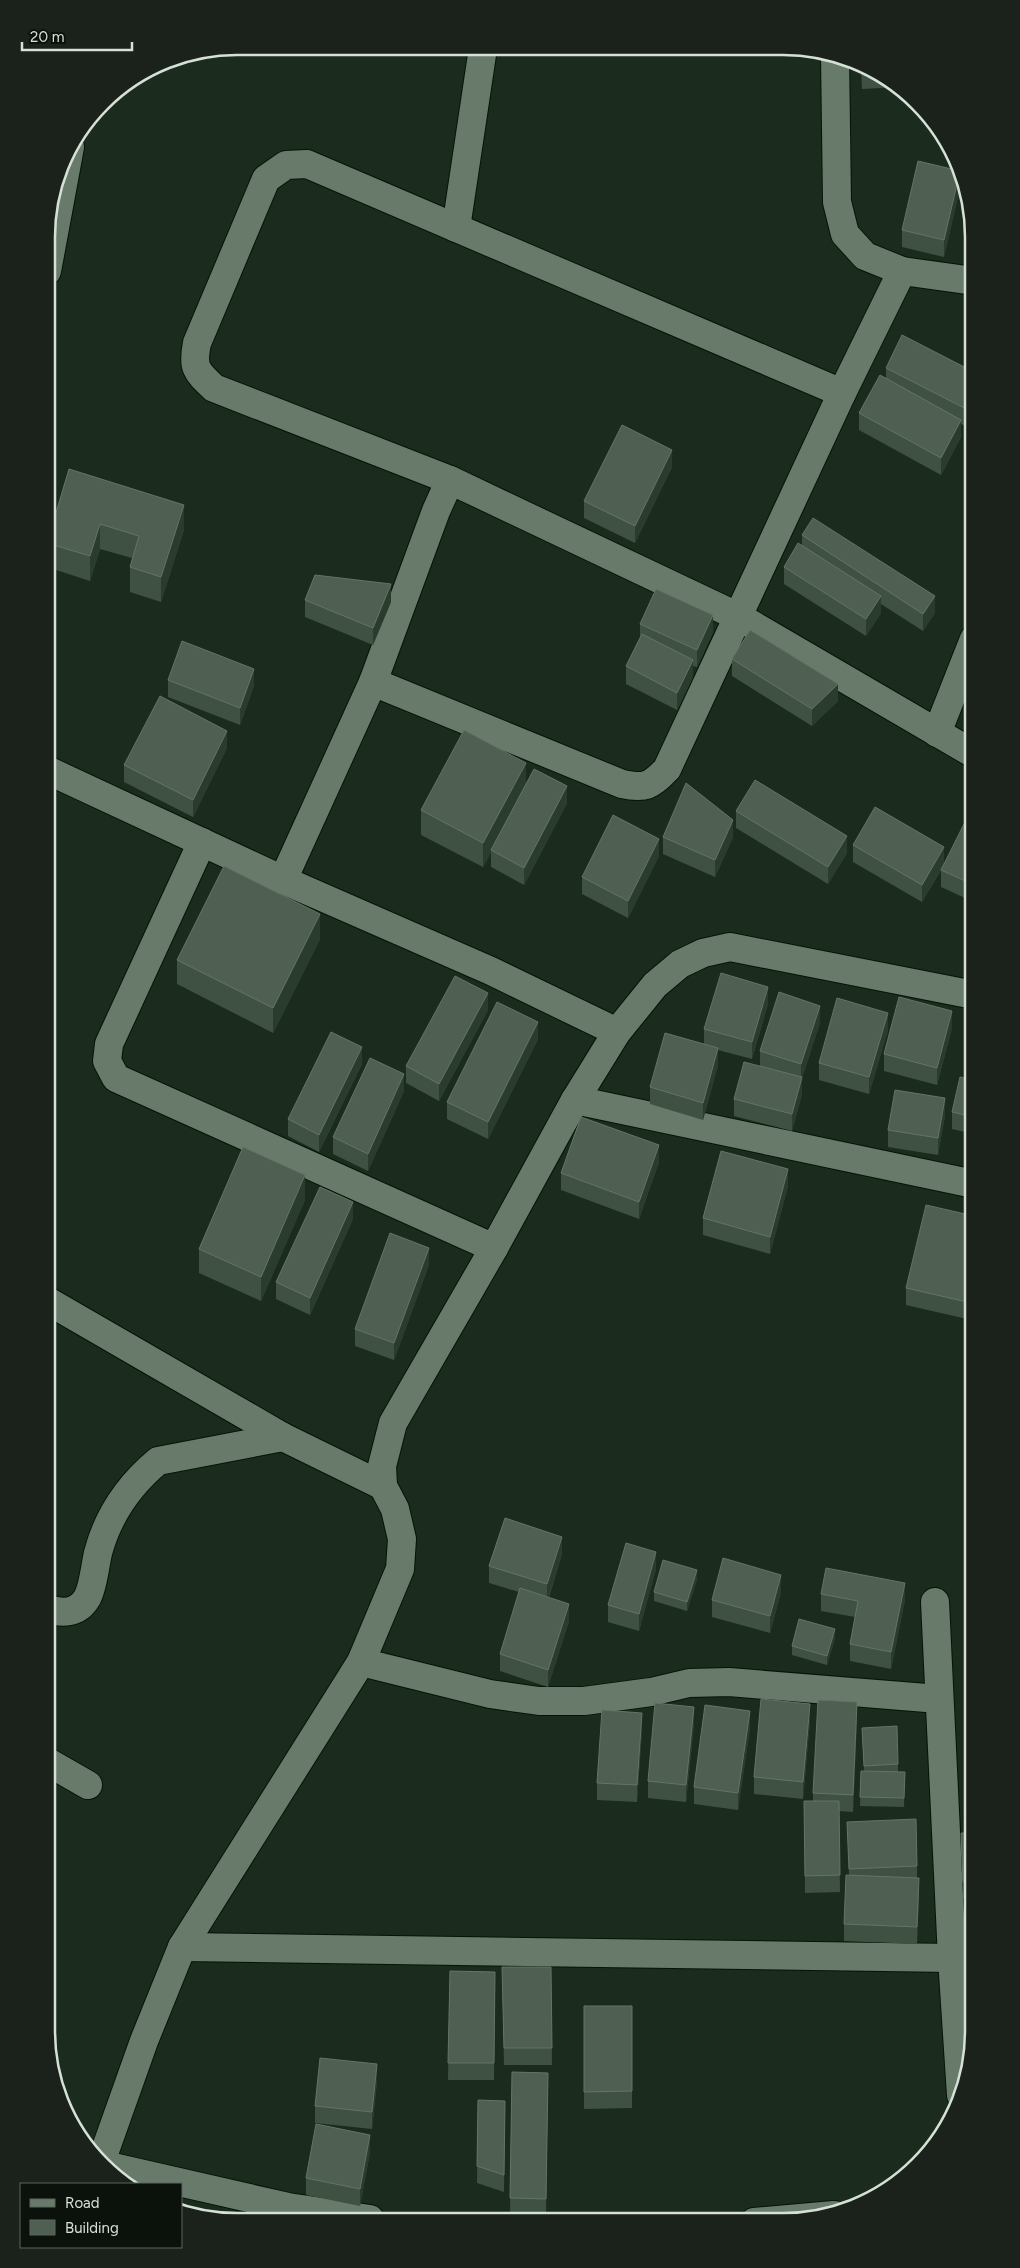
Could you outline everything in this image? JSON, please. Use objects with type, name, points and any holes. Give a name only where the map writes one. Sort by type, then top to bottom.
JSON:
[{"type":"street","points":[[456,228],[482,55]]},
{"type":"street","points":[[835,63],[836,202],[845,234],[865,256],[902,271],[965,280]]},
{"type":"street","points":[[842,393],[307,164],[286,165],[266,179],[197,343],[194,360],[201,375],[214,388],[450,480],[739,617],[965,749]]},
{"type":"street","points":[[55,228],[63,183]]},
{"type":"street","points":[[373,682],[622,784],[638,788],[649,786],[667,770],[842,393],[902,271]]},
{"type":"street","points":[[283,880],[373,682],[436,511],[450,480]]},
{"type":"street","points":[[937,733],[965,662]]},
{"type":"street","points":[[55,774],[283,880],[491,971],[617,1032]]},
{"type":"street","points":[[202,842],[109,1044],[107,1061],[116,1078],[494,1248]]},
{"type":"street","points":[[104,2155],[144,2041],[182,1947],[361,1662],[400,1569],[402,1539],[395,1509],[383,1486],[382,1466],[393,1423],[494,1248],[575,1100],[617,1032],[655,985],[680,964],[703,953],[730,947],[965,994]]},
{"type":"street","points":[[575,1100],[965,1182]]},
{"type":"street","points":[[55,1305],[283,1437],[383,1486]]},
{"type":"street","points":[[55,1611],[62,1613],[77,1609],[87,1598],[101,1543],[120,1500],[143,1474],[158,1461],[283,1437]]},
{"type":"street","points":[[935,1602],[952,1958],[960,2075]]},
{"type":"street","points":[[361,1662],[490,1694],[539,1701],[584,1702],[651,1692],[689,1683],[729,1682],[939,1699]]},
{"type":"street","points":[[55,1766],[88,1785]]},
{"type":"street","points":[[182,1947],[952,1958]]},
{"type":"street","points":[[119,2169],[180,2183]]},
{"type":"street","points":[[182,2183],[288,2207],[329,2213]]},
{"type":"building","points":[[918,161],[952,169],[957,184],[944,240],[902,230]]},
{"type":"building","points":[[902,335],[965,367],[965,408],[886,368]]},
{"type":"building","points":[[880,375],[961,420],[941,458],[859,413]]},
{"type":"building","points":[[622,425],[672,450],[635,526],[584,501]]},
{"type":"building","points":[[69,469],[184,505],[161,577],[130,567],[139,536],[100,524],[90,556],[55,545],[55,516]]},
{"type":"building","points":[[813,518],[935,596],[923,614],[802,535]]},
{"type":"building","points":[[798,543],[881,596],[866,619],[784,567]]},
{"type":"building","points":[[315,575],[391,584],[373,628],[305,600]]},
{"type":"building","points":[[656,589],[713,615],[697,650],[640,624]]},
{"type":"building","points":[[750,630],[838,684],[812,709],[732,659]]},
{"type":"building","points":[[642,634],[693,660],[677,693],[626,666]]},
{"type":"building","points":[[182,641],[254,669],[240,708],[168,680]]},
{"type":"building","points":[[160,696],[227,731],[193,800],[124,765]]},
{"type":"building","points":[[464,730],[526,763],[483,843],[421,810]]},
{"type":"building","points":[[534,769],[567,786],[524,868],[491,850]]},
{"type":"building","points":[[755,780],[847,836],[828,867],[736,811]]},
{"type":"building","points":[[686,783],[733,820],[715,860],[663,837]]},
{"type":"building","points":[[875,807],[944,847],[922,885],[853,845]]},
{"type":"building","points":[[613,815],[659,839],[628,901],[582,877]]},
{"type":"building","points":[[964,824],[965,824],[965,881],[941,870]]},
{"type":"building","points":[[224,866],[320,914],[273,1008],[177,960]]},
{"type":"building","points":[[721,973],[768,987],[752,1042],[704,1029]]},
{"type":"building","points":[[455,976],[488,993],[439,1084],[406,1066]]},
{"type":"building","points":[[779,992],[820,1006],[801,1064],[760,1051]]},
{"type":"building","points":[[899,997],[952,1011],[937,1068],[884,1054]]},
{"type":"building","points":[[837,998],[888,1013],[869,1077],[819,1063]]},
{"type":"building","points":[[497,1002],[538,1022],[488,1122],[447,1102]]},
{"type":"building","points":[[331,1032],[362,1047],[319,1135],[288,1119]]},
{"type":"building","points":[[665,1033],[718,1048],[703,1103],[650,1087]]},
{"type":"building","points":[[370,1058],[404,1074],[368,1154],[333,1137]]},
{"type":"building","points":[[744,1062],[802,1077],[792,1114],[734,1099]]},
{"type":"building","points":[[960,1077],[965,1078],[965,1115],[952,1112]]},
{"type":"building","points":[[895,1090],[945,1098],[938,1138],[888,1130]]},
{"type":"building","points":[[581,1117],[659,1145],[639,1202],[561,1173]]},
{"type":"building","points":[[243,1147],[305,1175],[261,1277],[199,1249]]},
{"type":"building","points":[[721,1151],[788,1169],[770,1237],[703,1218]]},
{"type":"building","points":[[320,1187],[353,1202],[310,1298],[276,1282]]},
{"type":"building","points":[[926,1205],[965,1214],[965,1302],[906,1288]]},
{"type":"building","points":[[390,1233],[429,1248],[394,1343],[355,1329]]},
{"type":"building","points":[[505,1518],[562,1537],[547,1584],[489,1566]]},
{"type":"building","points":[[626,1543],[656,1552],[639,1614],[608,1605]]},
{"type":"building","points":[[723,1558],[781,1575],[770,1616],[712,1600]]},
{"type":"building","points":[[663,1560],[697,1570],[687,1602],[654,1592]]},
{"type":"building","points":[[826,1568],[905,1583],[891,1652],[850,1644],[858,1601],[821,1594]]},
{"type":"building","points":[[520,1588],[569,1604],[548,1670],[500,1654]]},
{"type":"building","points":[[799,1619],[835,1629],[827,1656],[792,1646]]},
{"type":"building","points":[[761,1699],[810,1704],[803,1782],[754,1777]]},
{"type":"building","points":[[818,1700],[857,1702],[853,1795],[813,1793]]},
{"type":"building","points":[[655,1703],[694,1707],[686,1785],[648,1781]]},
{"type":"building","points":[[705,1705],[750,1711],[738,1793],[694,1787]]},
{"type":"building","points":[[602,1710],[642,1713],[637,1785],[597,1783]]},
{"type":"building","points":[[897,1726],[898,1764],[864,1766],[862,1728]]},
{"type":"building","points":[[861,1771],[905,1772],[904,1798],[860,1797]]},
{"type":"building","points":[[804,1801],[839,1801],[840,1875],[805,1876]]},
{"type":"building","points":[[916,1819],[917,1866],[849,1869],[847,1822]]},
{"type":"building","points":[[961,1833],[965,1833],[965,1882],[963,1882]]},
{"type":"building","points":[[846,1875],[919,1878],[917,1927],[844,1924]]},
{"type":"building","points":[[502,1967],[551,1967],[552,2048],[504,2048]]},
{"type":"building","points":[[450,1971],[495,1972],[494,2063],[448,2063]]},
{"type":"building","points":[[584,2006],[632,2006],[632,2091],[584,2092]]},
{"type":"building","points":[[320,2058],[377,2064],[372,2112],[315,2106]]},
{"type":"building","points":[[512,2072],[548,2073],[546,2199],[510,2198]]},
{"type":"building","points":[[478,2100],[505,2101],[504,2175],[477,2166]]},
{"type":"building","points":[[316,2124],[370,2135],[360,2189],[306,2178]]}]
